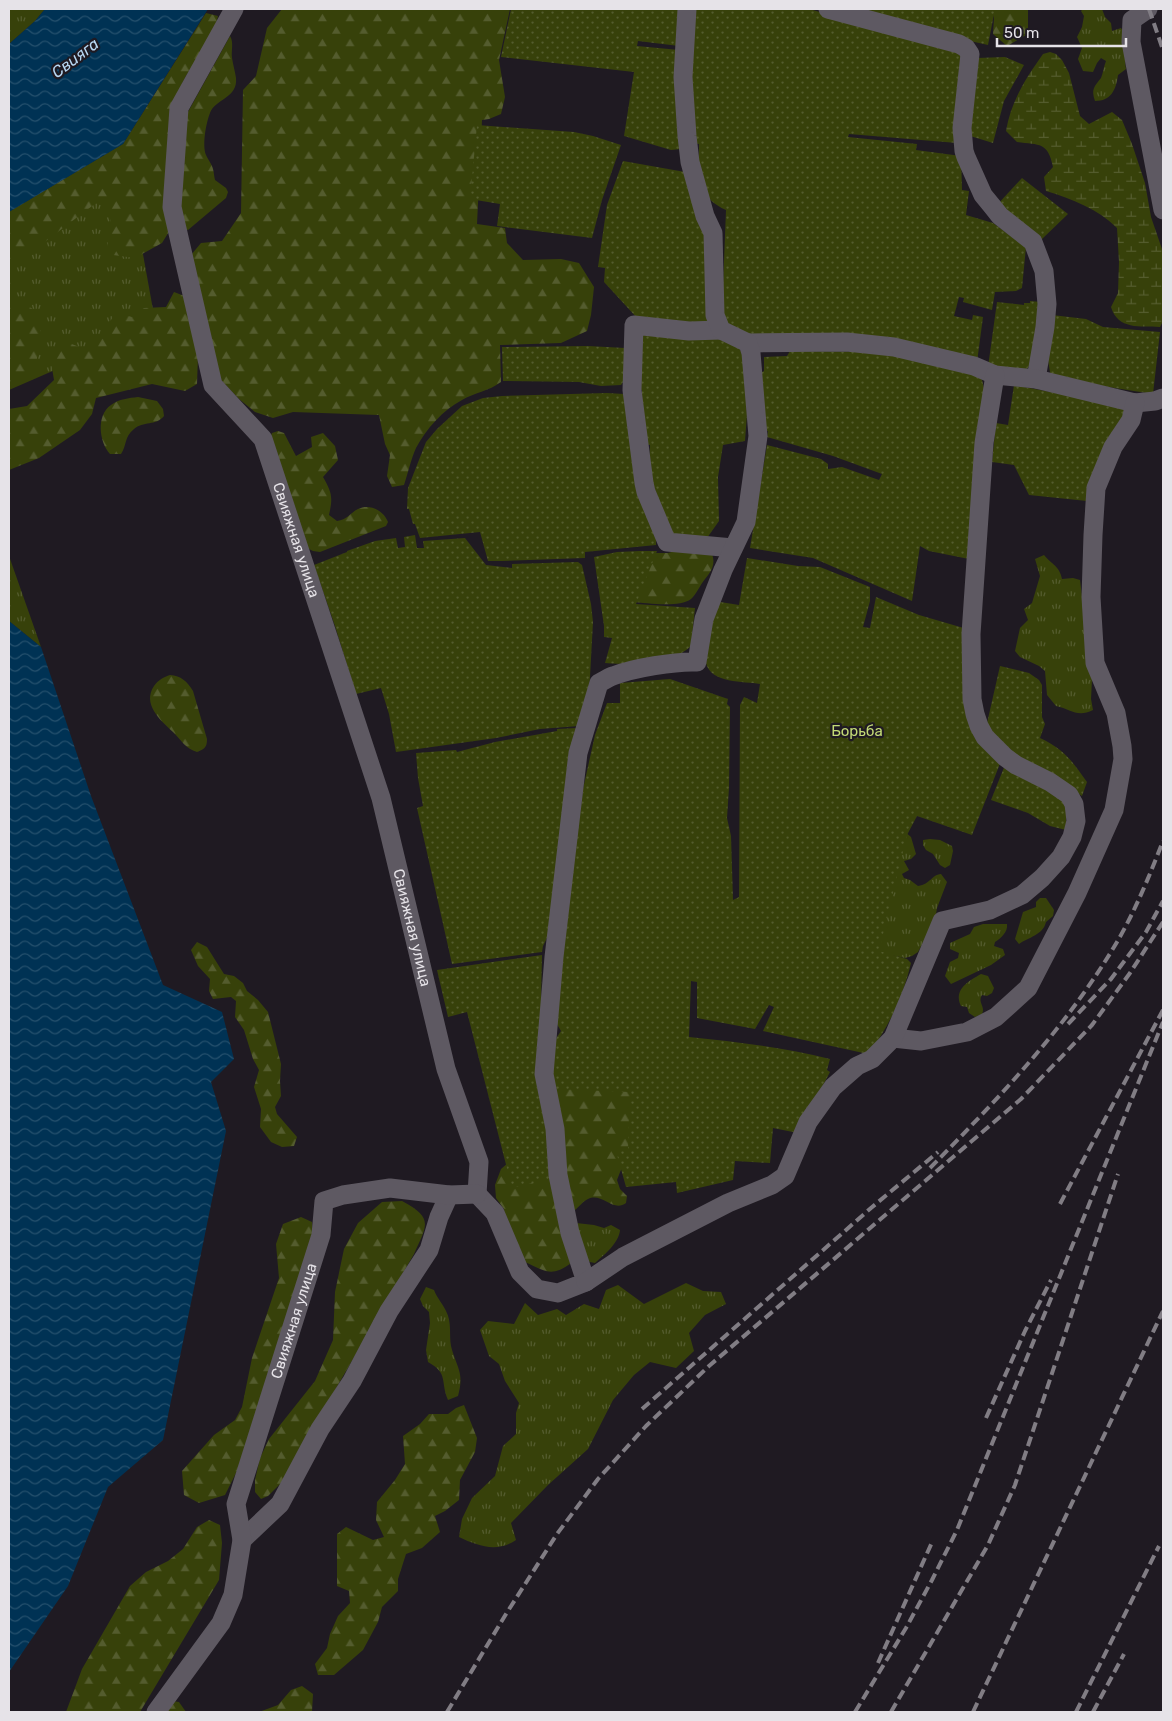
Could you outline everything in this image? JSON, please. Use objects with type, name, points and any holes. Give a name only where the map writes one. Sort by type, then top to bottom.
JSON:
[{"type":"street","name":"Свияжная улица","points":[[156,1712],[221,1622],[233,1595],[242,1540],[236,1504],[321,1235],[324,1201],[343,1195],[390,1188],[449,1195],[477,1194],[479,1162],[446,1070],[381,798],[263,439],[213,385],[172,207],[179,108],[234,9]]},
{"type":"street","points":[[687,9],[684,77],[687,136],[690,162],[705,216],[713,233],[715,315],[721,330]]},
{"type":"street","points":[[828,9],[959,44],[966,48],[970,54],[962,128],[966,157],[983,195],[1000,216],[1033,242],[1044,271],[1045,327],[1036,379]]},
{"type":"street","points":[[1148,9],[1132,20],[1131,42],[1163,210]]},
{"type":"street","points":[[734,548],[667,542],[645,488],[632,390],[634,325],[688,331],[721,330],[748,343],[847,342],[894,347],[974,366],[995,376],[1036,379],[1135,403],[1156,401],[1163,398]]},
{"type":"street","points":[[586,1282],[570,1233],[558,1175],[554,1129],[544,1074],[554,957],[578,753],[599,683],[614,676],[638,670],[682,662],[696,662],[704,618],[723,570],[746,522],[758,436],[751,353],[748,343]]},
{"type":"street","points":[[477,1194],[495,1213],[520,1272],[537,1289],[558,1293],[586,1282],[623,1257],[728,1203],[772,1185],[786,1176],[808,1122],[833,1087],[857,1066],[872,1059],[893,1038],[942,921],[990,910],[1022,895],[1042,878],[1060,856],[1072,837],[1076,821],[1074,804],[1069,795],[1050,782],[1004,757],[984,737],[975,714],[972,698],[971,634],[984,442],[995,376]]},
{"type":"street","points":[[893,1038],[921,1041],[967,1032],[996,1017],[1028,988],[1077,893],[1114,810],[1123,759],[1116,713],[1095,663],[1091,597],[1093,535],[1096,488],[1113,447],[1131,420],[1135,403]]},
{"type":"street","points":[[242,1540],[280,1504],[320,1429],[352,1381],[389,1311],[429,1250],[439,1217],[449,1195]]},
{"type":"green space","points":[[10,9],[45,9],[35,21],[9,44]]},
{"type":"green space","points":[[282,9],[510,9],[499,60],[505,97],[501,114],[482,120],[477,224],[505,228],[507,243],[523,260],[561,259],[579,263],[594,287],[587,331],[561,343],[500,345],[501,382],[492,388],[455,404],[436,421],[416,448],[404,485],[392,487],[387,476],[390,455],[385,444],[379,415],[293,412],[273,418],[255,412],[239,399],[218,377],[191,255],[201,243],[222,241],[241,213],[243,90],[256,76],[267,28]]},
{"type":"green space","points":[[511,9],[681,9],[679,46],[638,41],[637,46],[679,50],[681,149],[671,150],[624,136],[634,72],[501,57]]},
{"type":"green space","points":[[692,9],[809,9],[960,51],[963,60],[957,143],[849,134],[848,137],[917,144],[916,150],[961,156],[962,190],[969,191],[966,215],[993,223],[1026,247],[1022,288],[1016,291],[995,292],[992,310],[963,302],[964,298],[959,297],[954,316],[972,320],[973,315],[983,317],[977,362],[752,337],[726,327],[719,306],[723,287],[726,210],[708,198],[703,190],[699,174],[699,144],[693,143],[690,29]]},
{"type":"green space","points":[[847,9],[995,9],[988,45]]},
{"type":"green space","points":[[992,9],[1028,9],[1028,34],[1007,46],[993,34],[994,18]]},
{"type":"green space","points":[[1083,9],[1102,9],[1105,17],[1111,23],[1112,31],[1121,28],[1127,43],[1126,69],[1118,75],[1112,94],[1105,99],[1095,101],[1093,91],[1101,78],[1106,61],[1101,58],[1093,72],[1083,71],[1078,59],[1082,48],[1077,37],[1082,27],[1084,16],[1081,11]]},
{"type":"green space","points":[[206,13],[218,16],[214,32],[186,76],[175,98],[170,230],[162,243],[135,258],[106,254],[111,222],[104,197],[14,265],[9,295],[9,212],[123,144]]},
{"type":"green space","points":[[230,36],[236,85],[230,94],[216,104],[210,113],[204,140],[206,155],[212,167],[215,180],[226,188],[228,192],[226,198],[188,230],[185,229],[178,209],[183,121]]},
{"type":"green space","points":[[1050,52],[1056,54],[1062,60],[1069,73],[1080,116],[1089,124],[1112,112],[1122,120],[1132,144],[1145,183],[1151,217],[1163,252],[1163,321],[1160,327],[1131,325],[1119,320],[1114,314],[1111,307],[1118,293],[1117,228],[1102,215],[1084,205],[1046,191],[1044,177],[1053,167],[1048,153],[1042,146],[1017,142],[1006,131],[1011,110],[1025,81],[1043,54]]},
{"type":"green space","points":[[1005,57],[1024,65],[1004,101],[993,143],[967,135],[977,58]]},
{"type":"green space","points":[[477,125],[574,132],[621,145],[602,200],[592,238],[497,226],[500,204],[470,199]]},
{"type":"green space","points":[[123,144],[156,326],[9,390],[9,212]]},
{"type":"green space","points":[[623,161],[685,172],[710,252],[708,323],[638,319],[604,282],[605,268],[598,267],[607,205]]},
{"type":"green space","points":[[1022,178],[1068,214],[1041,240],[997,205]]},
{"type":"green space","points":[[174,292],[187,297],[198,356],[197,384],[185,391],[152,384],[96,398],[92,414],[80,430],[39,458],[9,470],[9,409],[27,406],[54,380],[50,356],[69,343],[82,348],[112,332],[110,321],[117,313],[132,317],[144,308],[166,307]]},
{"type":"green space","points":[[9,295],[38,312],[42,342],[33,370],[9,376]]},
{"type":"green space","points":[[1030,301],[1041,302],[1030,365],[1023,374],[988,367],[997,302],[1024,305],[1024,303],[1030,303]]},
{"type":"green space","points":[[1052,315],[1086,319],[1103,327],[1160,332],[1153,394],[1051,378],[1047,354]]},
{"type":"green space","points":[[635,334],[722,339],[740,349],[743,357],[747,414],[745,441],[723,445],[718,477],[719,521],[707,538],[672,534],[649,474],[650,445],[642,444],[642,390],[635,390]]},
{"type":"green space","points":[[588,346],[625,348],[625,379],[621,385],[601,386],[579,382],[503,381],[502,347]]},
{"type":"green space","points":[[790,351],[890,352],[978,376],[982,380],[984,388],[969,559],[929,551],[920,546],[912,601],[813,558],[750,548],[767,445],[821,459],[828,464],[828,469],[842,467],[879,480],[882,474],[833,456],[767,437],[768,431],[760,430],[757,375],[764,371],[764,357],[787,356]]},
{"type":"green space","points":[[1014,385],[1120,405],[1126,412],[1087,501],[1029,495],[1014,465],[992,462],[996,423],[1008,425]]},
{"type":"green space","points":[[624,394],[656,531],[656,545],[585,552],[585,558],[488,561],[480,532],[420,538],[415,524],[413,524],[409,509],[407,509],[408,488],[426,442],[462,406],[483,398],[502,396]]},
{"type":"green space","points":[[138,397],[157,401],[163,409],[164,416],[157,421],[134,429],[127,438],[121,454],[110,454],[103,443],[101,422],[103,415],[106,409],[114,403]]},
{"type":"green space","points":[[278,431],[284,433],[296,456],[312,447],[311,437],[323,433],[335,446],[338,460],[323,477],[331,495],[329,515],[337,521],[346,518],[358,509],[367,507],[376,509],[383,514],[388,522],[386,526],[320,552],[303,546],[269,441],[272,433]]},
{"type":"green space","points":[[415,535],[417,548],[424,548],[423,541],[465,538],[486,565],[512,568],[512,564],[578,562],[582,565],[593,622],[589,695],[579,726],[540,729],[496,738],[396,752],[389,714],[381,688],[356,694],[314,565],[375,541],[396,538],[398,548],[405,547],[404,537]]},
{"type":"green space","points":[[679,550],[712,554],[713,564],[711,571],[693,597],[686,602],[671,604],[632,602],[651,553],[668,553]]},
{"type":"green space","points":[[657,551],[636,604],[695,608],[691,646],[672,658],[661,661],[638,664],[605,663],[612,638],[604,637],[594,557],[617,552]]},
{"type":"green space","points":[[1044,555],[1057,568],[1062,579],[1073,578],[1080,580],[1092,679],[1091,699],[1093,710],[1087,712],[1078,713],[1056,706],[1047,695],[1045,671],[1020,657],[1015,651],[1020,628],[1028,620],[1024,609],[1032,603],[1040,576],[1035,559]]},
{"type":"green space","points":[[9,556],[41,647],[9,621]]},
{"type":"green space","name":"Борьба","points":[[747,558],[798,566],[820,567],[870,587],[870,601],[863,627],[870,628],[876,597],[919,615],[967,629],[966,693],[1001,761],[972,835],[917,816],[907,835],[879,951],[907,959],[911,963],[904,988],[894,1011],[868,1054],[763,1031],[774,1007],[769,1005],[755,1029],[697,1018],[697,982],[691,981],[689,1037],[778,1048],[830,1059],[827,1070],[830,1072],[798,1133],[773,1128],[770,1163],[735,1161],[733,1180],[677,1193],[676,1182],[626,1187],[616,1151],[628,1150],[630,1092],[553,1089],[553,1043],[561,1031],[557,1024],[560,967],[583,789],[595,735],[607,703],[620,703],[620,683],[670,679],[728,699],[727,704],[730,707],[727,818],[731,836],[733,900],[739,897],[740,705],[744,697],[757,703],[760,684],[737,682],[721,678],[709,670],[706,663],[714,601],[739,605]]},
{"type":"green space","points":[[1000,666],[1029,673],[1039,680],[1042,685],[1042,717],[1045,724],[1040,738],[1061,751],[1082,775],[1087,782],[1082,796],[1049,775],[1021,762],[985,732]]},
{"type":"green space","points":[[170,675],[183,680],[193,691],[207,739],[205,748],[197,752],[184,744],[158,717],[151,705],[150,699],[154,686],[161,679]]},
{"type":"green space","points":[[577,728],[548,936],[542,952],[452,964],[417,808],[423,806],[416,753],[456,750],[457,752],[495,742],[557,731],[557,729]]},
{"type":"green space","points":[[1005,765],[1038,781],[1066,804],[1066,830],[1050,826],[1028,813],[991,800]]},
{"type":"green space","points":[[904,831],[911,837],[916,854],[911,859],[904,861],[909,870],[902,874],[904,878],[918,886],[941,874],[947,882],[937,908],[935,920],[918,952],[905,958],[876,952]]},
{"type":"green space","points":[[923,840],[940,840],[952,846],[953,851],[950,865],[945,868],[940,865],[933,854],[926,850]]},
{"type":"green space","points":[[1040,898],[1046,898],[1054,910],[1053,916],[1046,922],[1039,933],[1019,944],[1015,939],[1023,912],[1036,907],[1036,902]]},
{"type":"green space","points":[[983,924],[1007,924],[1005,932],[995,942],[994,946],[1003,949],[1005,955],[991,965],[951,984],[945,976],[950,962],[958,958],[959,953],[950,949],[950,943],[970,934],[974,927]]},
{"type":"green space","points":[[197,942],[207,947],[224,974],[234,976],[243,983],[247,991],[268,1012],[281,1064],[281,1096],[275,1107],[277,1114],[297,1137],[294,1146],[282,1147],[271,1142],[260,1127],[261,1109],[254,1087],[259,1070],[253,1059],[244,1030],[235,1017],[236,1001],[231,997],[213,999],[209,991],[210,979],[198,966],[191,950]]},
{"type":"green space","points":[[542,955],[541,1001],[553,1178],[512,1188],[467,1012],[448,1017],[437,970]]},
{"type":"green space","points":[[981,974],[988,976],[994,988],[992,993],[987,996],[982,995],[980,1000],[983,1011],[982,1014],[975,1017],[969,1013],[967,1007],[961,1006],[959,995],[964,986]]},
{"type":"green space","points":[[636,1063],[632,1141],[617,1180],[620,1189],[627,1196],[626,1203],[617,1206],[598,1198],[593,1198],[586,1200],[575,1210],[569,1208],[549,1066]]},
{"type":"green space","points":[[521,1152],[550,1174],[571,1263],[557,1271],[546,1271],[520,1260],[506,1227],[504,1209],[496,1198],[495,1185],[501,1169]]},
{"type":"green space","points":[[402,1201],[419,1212],[425,1223],[422,1236],[414,1254],[281,1483],[268,1496],[261,1499],[255,1492],[255,1480],[260,1458],[269,1439],[315,1381],[333,1340],[335,1292],[344,1249],[358,1223],[382,1202]]},
{"type":"green space","points":[[301,1217],[312,1222],[313,1235],[237,1471],[225,1495],[199,1503],[184,1495],[182,1471],[214,1435],[235,1420],[242,1407],[252,1358],[279,1278],[276,1244],[283,1224]]},
{"type":"green space","points":[[576,1223],[604,1228],[611,1225],[620,1230],[619,1235],[603,1256],[595,1263],[590,1262],[583,1258]]},
{"type":"green space","points":[[686,1283],[703,1291],[721,1292],[726,1304],[705,1315],[689,1333],[694,1351],[676,1368],[650,1362],[634,1375],[613,1400],[588,1449],[548,1485],[511,1523],[516,1540],[502,1546],[488,1547],[459,1537],[462,1519],[472,1498],[495,1476],[503,1446],[516,1434],[516,1413],[519,1403],[505,1381],[499,1364],[489,1356],[480,1330],[488,1321],[514,1324],[525,1303],[538,1315],[557,1309],[566,1315],[584,1304],[599,1309],[606,1290],[618,1285],[644,1304]]},
{"type":"green space","points":[[426,1287],[434,1290],[448,1315],[451,1346],[460,1375],[461,1381],[458,1396],[448,1400],[443,1378],[439,1370],[428,1362],[426,1350],[430,1323],[429,1312],[423,1306],[420,1299]]},
{"type":"green space","points":[[464,1405],[477,1438],[475,1452],[460,1480],[459,1500],[435,1516],[440,1532],[422,1548],[406,1554],[398,1579],[398,1591],[382,1607],[378,1622],[363,1650],[334,1675],[318,1675],[315,1664],[327,1648],[330,1634],[338,1616],[350,1603],[349,1591],[337,1586],[337,1534],[346,1527],[373,1540],[384,1537],[376,1520],[377,1502],[405,1464],[403,1436],[420,1424],[429,1414],[448,1414]]},
{"type":"green space","points":[[209,1520],[220,1525],[222,1543],[219,1580],[140,1712],[66,1712],[82,1669],[130,1586],[146,1572],[168,1561],[183,1549],[197,1527]]},
{"type":"green space","points":[[302,1686],[313,1694],[312,1712],[259,1712],[278,1705],[291,1690]]},
{"type":"green space","points":[[172,1701],[179,1702],[186,1712],[159,1712]]},
{"type":"water","name":"Свияга","points":[[45,9],[208,9],[123,144],[9,212],[9,44],[35,21]]},
{"type":"water","points":[[9,621],[41,647],[91,796],[163,985],[222,1012],[234,1059],[211,1082],[226,1131],[163,1440],[108,1487],[68,1586],[9,1672]]},
{"type":"railway","points":[[1149,9],[1163,50]]},
{"type":"railway","points":[[930,1168],[1005,1090],[1074,1007],[1095,977],[1128,922],[1163,841]]},
{"type":"railway","points":[[1068,1024],[1111,979],[1146,932],[1163,901]]},
{"type":"railway","points":[[447,1712],[557,1534],[598,1479],[646,1426],[709,1366],[1021,1099],[1092,1025],[1130,973],[1163,922]]},
{"type":"railway","points":[[1060,1204],[1163,1010]]},
{"type":"railway","points":[[855,1712],[906,1628],[957,1530],[1163,1022]]},
{"type":"railway","points":[[642,1409],[871,1208],[938,1152]]},
{"type":"railway","points":[[891,1712],[988,1545],[1015,1485],[1118,1174]]},
{"type":"railway","points":[[986,1418],[1025,1331],[1051,1280]]},
{"type":"railway","points":[[973,1712],[1163,1311]]},
{"type":"railway","points":[[878,1663],[933,1540]]},
{"type":"railway","points":[[1076,1712],[1159,1546]]},
{"type":"railway","points":[[1093,1712],[1124,1654]]}]
